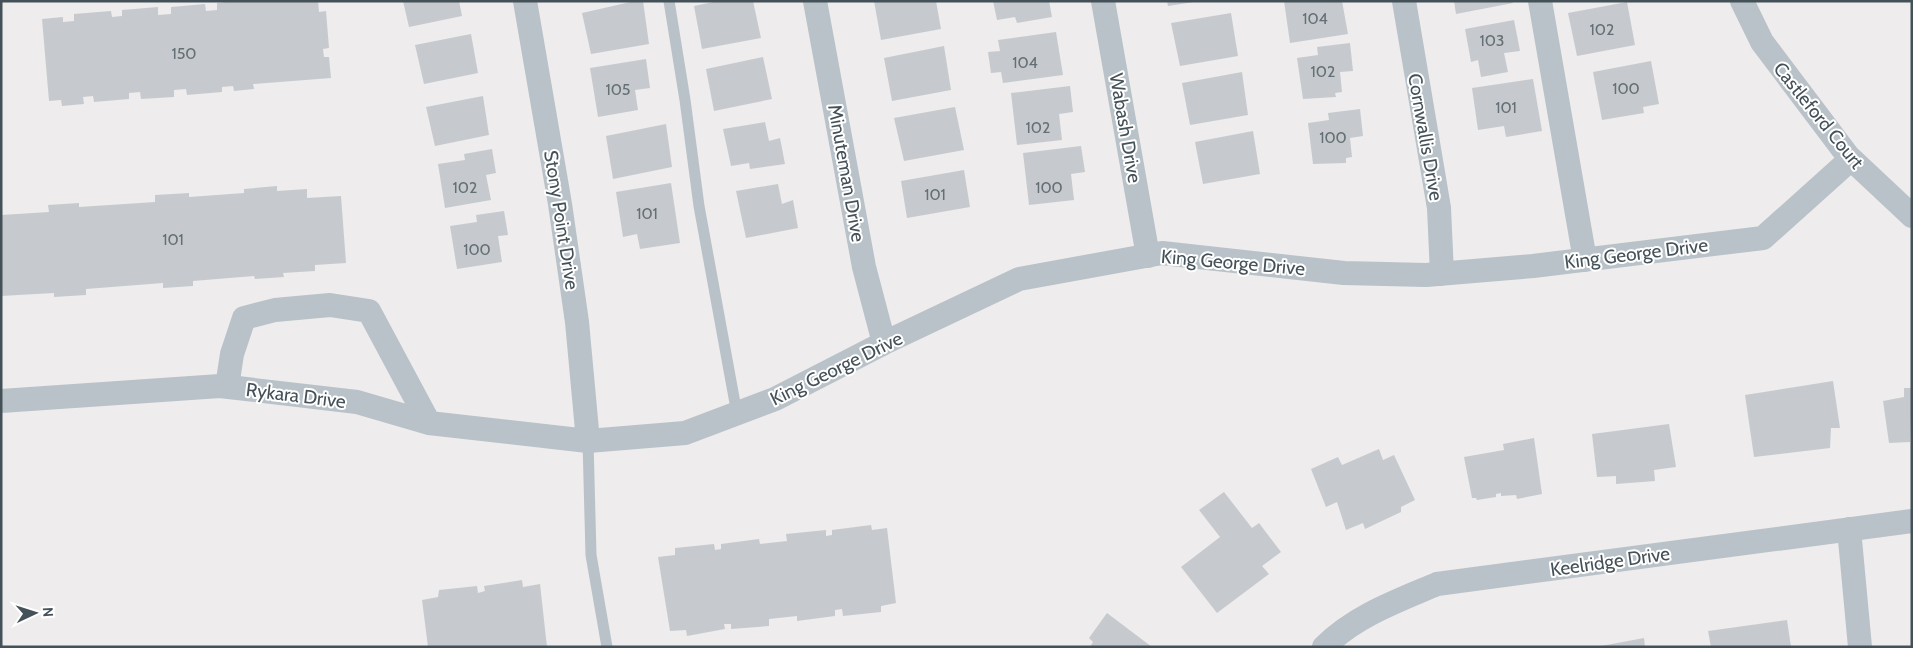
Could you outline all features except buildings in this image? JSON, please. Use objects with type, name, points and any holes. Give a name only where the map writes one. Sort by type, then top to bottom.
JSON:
[{"type":"street","name":"Stony Point Drive","points":[[525,1],[560,204],[576,312],[588,441]]},
{"type":"street","name":"Minuteman Drive","points":[[815,1],[864,267],[884,343]]},
{"type":"street","name":"Wabash Drive","points":[[1103,1],[1148,256]]},
{"type":"street","name":"Cornwallis Drive","points":[[1404,1],[1439,208],[1442,274]]},
{"type":"street","points":[[1540,1],[1585,260]]},
{"type":"street","name":"Castleford Court","points":[[1742,1],[1762,42],[1788,79],[1852,159],[1912,216]]},
{"type":"street","name":"King George Drive","points":[[588,441],[685,433],[737,414],[775,399],[884,343],[1020,280],[1162,253],[1344,273],[1442,274],[1585,260],[1763,238],[1852,159]]},
{"type":"street","points":[[227,387],[232,354],[244,318],[275,310],[330,305],[369,311],[429,423]]},
{"type":"street","name":"Rykara Drive","points":[[1,402],[227,387],[357,402],[429,423],[588,441]]},
{"type":"street","name":"Keelridge Drive","points":[[1324,647],[1340,631],[1380,609],[1437,584],[1912,521]]},
{"type":"street","points":[[1849,529],[1860,647]]},
{"type":"lane","points":[[669,1],[699,206],[737,414]]},
{"type":"lane","points":[[588,441],[591,555],[607,647]]}]
